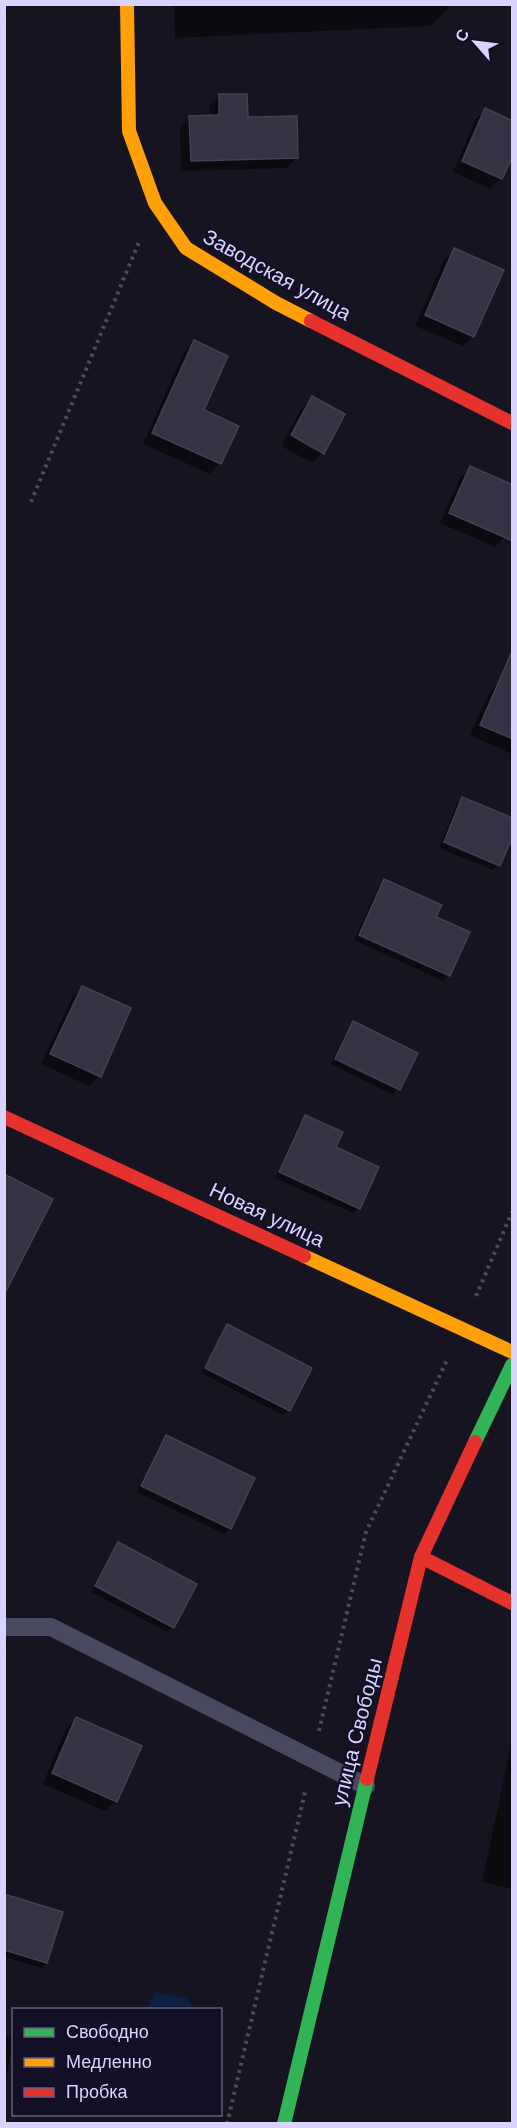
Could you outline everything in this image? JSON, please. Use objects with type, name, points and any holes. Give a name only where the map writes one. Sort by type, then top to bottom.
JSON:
[{"type":"street","name":"Заводская улица","points":[[127,4],[129,131],[155,202],[186,248],[276,303],[513,423]]},
{"type":"street","name":"Новая улица","points":[[4,1117],[513,1352]]},
{"type":"street","name":"улица Свободы","points":[[284,2124],[421,1557],[513,1365]]},
{"type":"street","points":[[421,1557],[513,1603]]},
{"type":"lane","points":[[4,1627],[51,1627],[366,1786]]},
{"type":"path","points":[[31,502],[155,202]]},
{"type":"path","points":[[227,2124],[366,1532],[462,1328],[513,1212]]},
{"type":"water","points":[[155,1992],[186,1998],[193,2008],[147,2008]]},
{"type":"building","points":[[219,94],[247,94],[248,117],[297,116],[298,158],[191,161],[189,116],[219,115]]},
{"type":"building","points":[[485,108],[513,121],[513,156],[502,179],[462,161]]},
{"type":"building","points":[[454,248],[504,270],[474,337],[425,315]]},
{"type":"building","points":[[194,340],[228,356],[204,410],[239,426],[221,464],[152,433]]},
{"type":"building","points":[[312,396],[345,414],[324,454],[291,435]]},
{"type":"building","points":[[470,466],[513,485],[513,541],[449,513]]},
{"type":"building","points":[[513,649],[513,739],[480,725]]},
{"type":"building","points":[[462,797],[513,818],[513,836],[500,866],[444,842]]},
{"type":"building","points":[[384,879],[442,905],[436,917],[470,932],[450,976],[359,935]]},
{"type":"building","points":[[82,986],[131,1008],[101,1077],[50,1054]]},
{"type":"building","points":[[353,1021],[418,1053],[400,1090],[335,1059]]},
{"type":"building","points":[[305,1115],[343,1132],[336,1147],[379,1167],[360,1209],[279,1172]]},
{"type":"building","points":[[4,1174],[53,1199],[4,1295]]},
{"type":"building","points":[[227,1324],[312,1368],[290,1411],[205,1368]]},
{"type":"building","points":[[166,1435],[255,1478],[231,1529],[141,1486]]},
{"type":"building","points":[[118,1542],[197,1584],[174,1628],[95,1586]]},
{"type":"building","points":[[76,1717],[142,1746],[117,1802],[52,1773]]},
{"type":"building","points":[[4,1894],[63,1912],[47,1963],[4,1950]]},
{"type":"traffic: fast","points":[[475,1442],[512,1365]]},
{"type":"traffic: fast","points":[[284,2124],[367,1779]]},
{"type":"traffic: slow","points":[[127,4],[129,131],[155,203],[186,248],[276,303],[311,321]]},
{"type":"traffic: slow","points":[[304,1256],[512,1352]]},
{"type":"traffic: jam","points":[[311,321],[512,423]]},
{"type":"traffic: jam","points":[[4,1117],[304,1256]]},
{"type":"traffic: jam","points":[[367,1779],[421,1557],[475,1442]]},
{"type":"traffic: jam","points":[[421,1557],[512,1603]]}]
